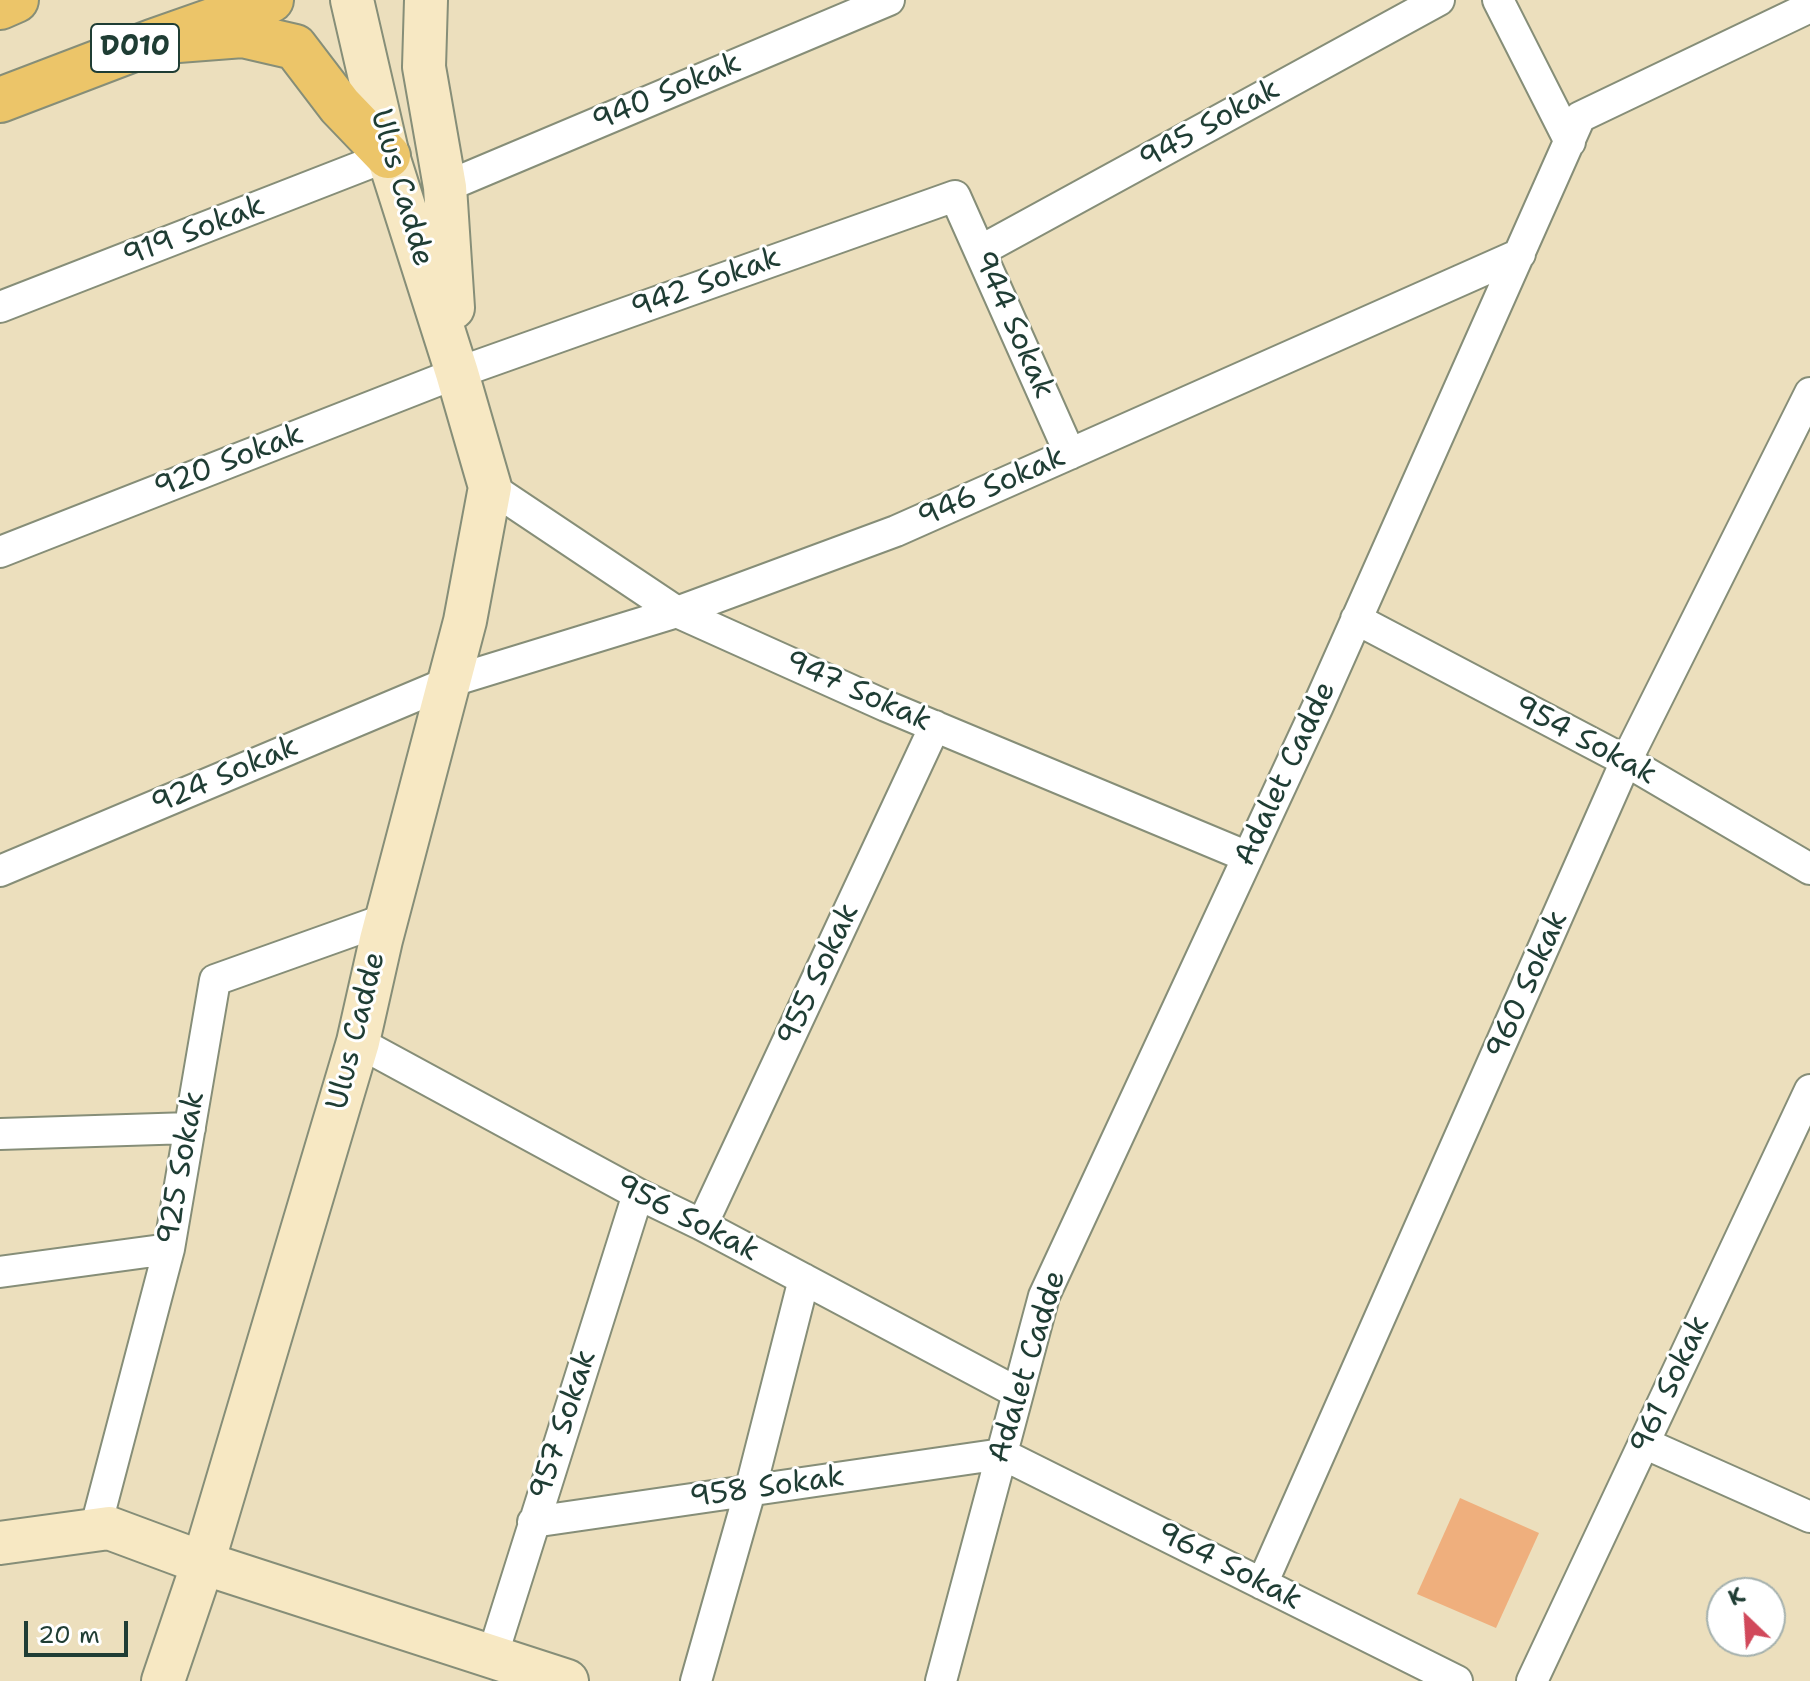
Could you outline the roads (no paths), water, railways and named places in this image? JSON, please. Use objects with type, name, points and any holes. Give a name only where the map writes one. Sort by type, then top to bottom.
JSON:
[{"type":"highway","points":[[0,7],[16,0]]},
{"type":"highway","name":"D010","points":[[0,100],[271,0]]},
{"type":"highway","points":[[152,42],[243,35],[295,47],[340,106],[388,156]]},
{"type":"street","name":"Ulus Cadde","points":[[163,1681],[203,1563],[358,1042],[386,919],[465,621],[490,487],[388,156],[352,0]]},
{"type":"street","name":"Ulus Cadde","points":[[426,0],[424,67],[445,187],[457,373]]},
{"type":"street","name":"940 Sokak","points":[[445,187],[889,0]]},
{"type":"street","name":"945 Sokak","points":[[980,251],[1439,0]]},
{"type":"street","points":[[1498,0],[1570,142]]},
{"type":"street","name":"Adalet Cadde","points":[[941,1681],[1044,1296],[1248,857],[1580,117],[1810,7]]},
{"type":"street","name":"919 Sokak","points":[[0,307],[388,156]]},
{"type":"street","name":"944 Sokak","points":[[955,196],[1070,454]]},
{"type":"street","name":"942 Sokak","points":[[457,373],[955,196]]},
{"type":"street","name":"946 Sokak","points":[[449,682],[677,612],[896,531],[1520,254]]},
{"type":"street","name":"920 Sokak","points":[[0,552],[457,373]]},
{"type":"street","name":"960 Sokak","points":[[1262,1584],[1626,761],[1810,393]]},
{"type":"street","name":"947 Sokak","points":[[490,487],[677,612],[935,726],[1248,857]]},
{"type":"street","name":"954 Sokak","points":[[1356,619],[1626,761],[1810,869]]},
{"type":"street","name":"924 Sokak","points":[[0,871],[449,682]]},
{"type":"street","name":"955 Sokak","points":[[702,1225],[935,726]]},
{"type":"street","name":"925 Sokak","points":[[95,1530],[169,1249],[215,980],[386,919]]},
{"type":"street","name":"956 Sokak","points":[[358,1042],[638,1194],[1018,1393]]},
{"type":"street","name":"961 Sokak","points":[[1532,1681],[1810,1090]]},
{"type":"street","points":[[0,1134],[190,1128]]},
{"type":"street","name":"957 Sokak","points":[[492,1657],[638,1194]]},
{"type":"street","points":[[0,1272],[169,1249]]},
{"type":"street","points":[[696,1681],[750,1491],[804,1279]]},
{"type":"street","points":[[1644,1443],[1810,1517]]},
{"type":"street","name":"964 Sokak","points":[[1002,1454],[1457,1681]]},
{"type":"street","name":"958 Sokak","points":[[533,1522],[1002,1454]]},
{"type":"street","points":[[0,1543],[109,1528],[203,1563],[548,1678]]}]
